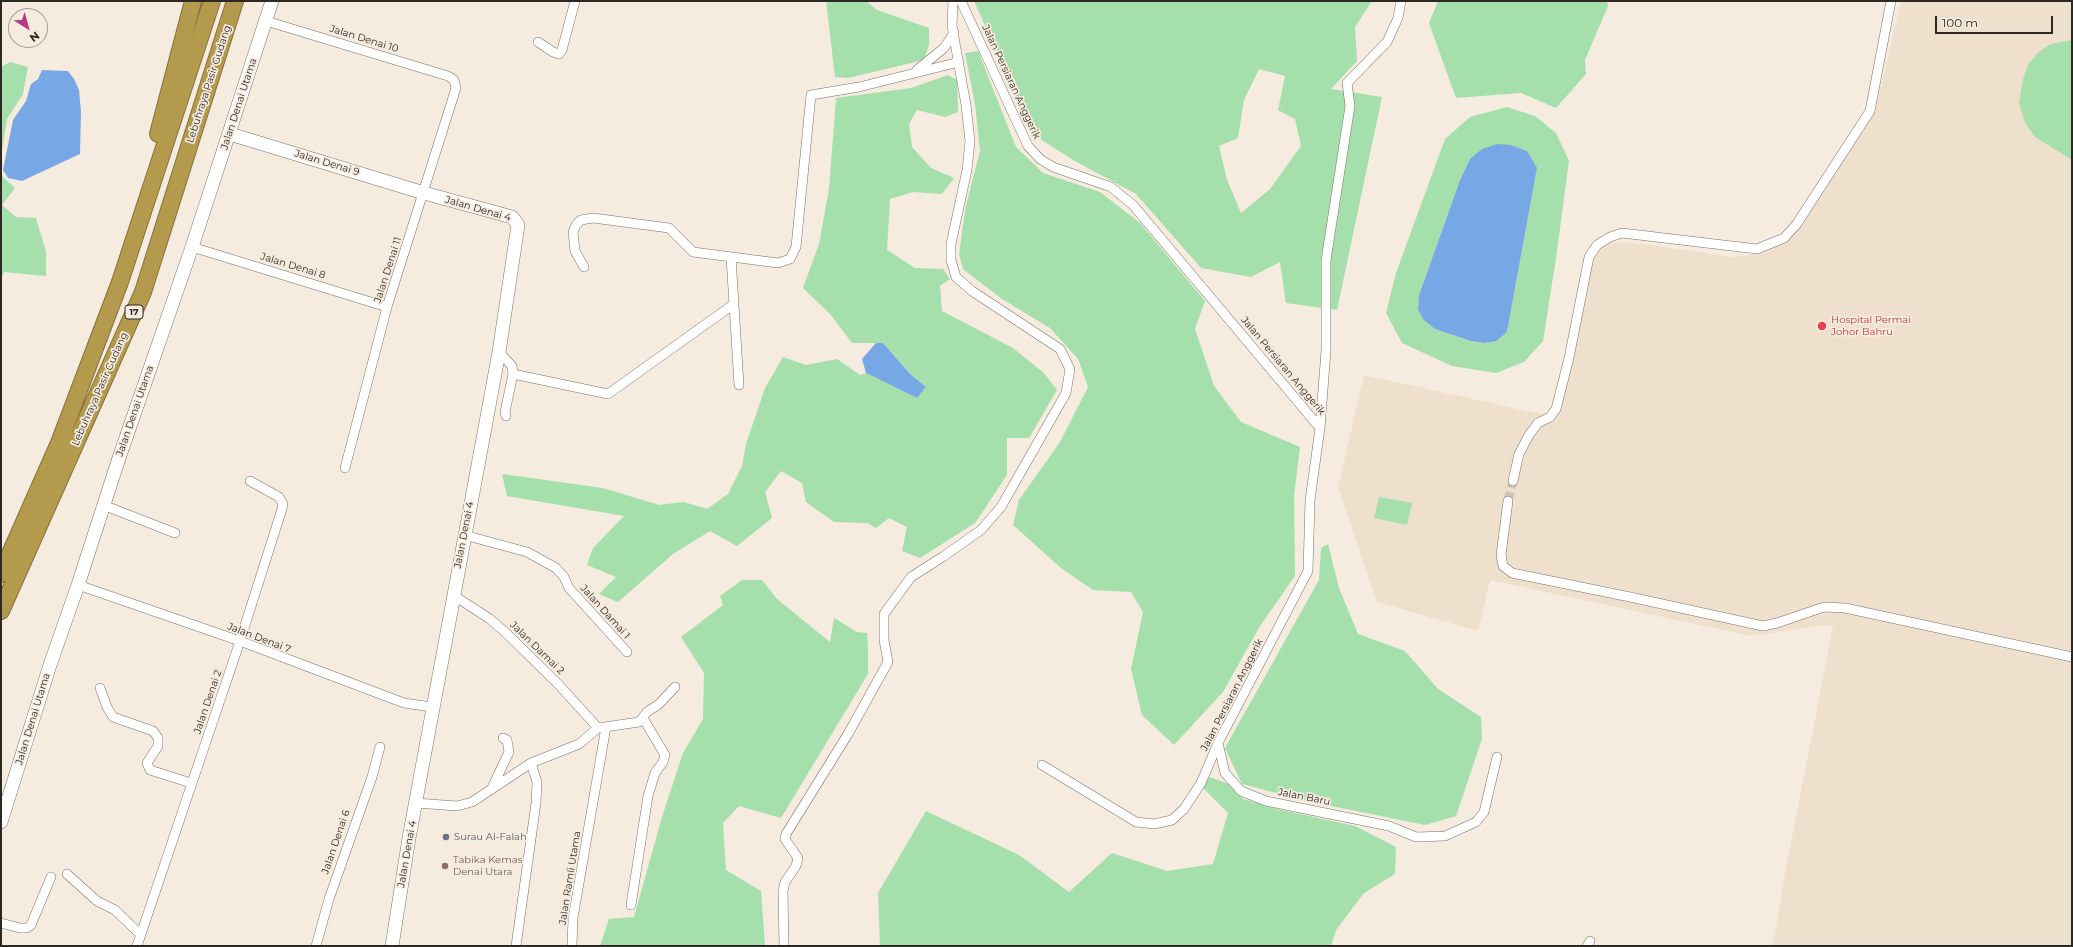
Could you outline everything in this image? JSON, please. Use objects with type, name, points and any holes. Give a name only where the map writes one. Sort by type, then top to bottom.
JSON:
[{"type":"highway","points":[[120,282],[193,1]]},
{"type":"highway","name":"Lebuhraya Pasir Gudang","points":[[1,574],[59,443],[120,282],[212,1]]},
{"type":"highway","name":"Lebuhraya Pasir Gudang","points":[[1,611],[143,292],[235,1]]},
{"type":"street","name":"Jalan Denai Utama","points":[[1,822],[50,665],[230,134],[272,1]]},
{"type":"street","points":[[538,42],[558,54],[562,50],[575,1]]},
{"type":"street","points":[[784,946],[783,891],[785,882],[796,866],[798,858],[785,839],[786,834],[848,734],[888,662],[884,640],[884,614],[911,577],[981,530],[1001,507],[1066,394],[1070,369],[1060,348],[972,291],[956,277],[954,271],[951,260],[951,244],[967,170],[970,141],[954,32],[953,1]]},
{"type":"street","name":"Jalan Persiaran Anggerik","points":[[961,1],[1028,146],[1040,159],[1053,167],[1111,187],[1133,205],[1320,428],[1310,500],[1308,571],[1218,743],[1201,783],[1184,809],[1172,820],[1154,824],[1136,822],[1042,765]]},
{"type":"street","points":[[1320,428],[1326,351],[1326,260],[1350,106],[1347,82],[1386,42],[1398,18],[1401,1]]},
{"type":"street","points":[[1513,481],[1519,454],[1529,436],[1538,423],[1550,417],[1556,409],[1569,358],[1589,256],[1597,245],[1610,237],[1622,233],[1758,249],[1784,238],[1796,225],[1870,111],[1891,1]]},
{"type":"street","name":"Jalan Denai 10","points":[[266,21],[448,76],[454,80]]},
{"type":"street","points":[[912,73],[944,48],[954,32]]},
{"type":"street","points":[[584,267],[575,250],[574,232],[576,225],[581,220],[593,218],[664,226],[674,232],[694,252],[778,263],[786,261],[792,256],[796,247],[811,95],[859,86],[959,62]]},
{"type":"street","name":"Jalan Denai 11","points":[[345,468],[387,307],[456,88],[454,80]]},
{"type":"street","name":"Jalan Denai 9","points":[[230,134],[424,193]]},
{"type":"street","name":"Jalan Denai 4","points":[[392,946],[452,595],[499,352],[518,230],[516,221],[512,217],[424,193]]},
{"type":"street","name":"Jalan Denai 8","points":[[192,247],[387,307]]},
{"type":"street","points":[[732,257],[739,385]]},
{"type":"street","points":[[513,374],[608,394],[734,304]]},
{"type":"street","points":[[499,352],[512,366],[513,374],[505,412],[506,416]]},
{"type":"street","name":"Jalan Denai 2","points":[[138,946],[191,783],[240,641],[283,504],[280,497],[250,481]]},
{"type":"street","points":[[1508,501],[1501,555],[1503,566],[1512,573],[1763,626],[1777,624],[1824,607],[1845,608],[2072,657]]},
{"type":"street","points":[[103,505],[175,533]]},
{"type":"street","name":"Jalan Damai 1","points":[[464,535],[527,552],[556,568],[564,577],[569,588],[627,652]]},
{"type":"street","name":"Jalan Denai 7","points":[[78,585],[240,641],[404,703],[432,707]]},
{"type":"street","name":"Jalan Damai 2","points":[[452,595],[490,619],[504,631],[602,727]]},
{"type":"street","points":[[416,803],[457,806],[472,802],[531,763],[579,744],[602,727],[634,724],[643,718],[647,712],[659,704],[675,687]]},
{"type":"street","points":[[100,688],[107,708],[113,717],[153,732],[158,738],[158,746],[147,763],[150,770],[191,783]]},
{"type":"street","points":[[631,905],[648,796],[655,773],[663,762],[665,755],[643,718]]},
{"type":"street","name":"Jalan Ramli Utama","points":[[572,946],[573,918],[592,815],[602,727]]},
{"type":"street","points":[[490,791],[509,752],[507,740],[504,738]]},
{"type":"street","name":"Jalan Baru","points":[[1218,743],[1225,773],[1241,791],[1266,801],[1389,826],[1416,837],[1444,836],[1476,822],[1484,812],[1497,757]]},
{"type":"street","name":"Jalan Denai 6","points":[[316,946],[329,898],[372,776],[380,746]]},
{"type":"street","points":[[516,946],[537,785],[536,774],[531,763]]},
{"type":"street","points":[[67,874],[97,901],[116,910],[141,935]]},
{"type":"street","points":[[1,923],[20,928],[27,928],[31,925],[51,878]]},
{"type":"shaded area","name":"Hospital Permai Johor Bahru","points":[[1901,1],[2072,1],[2072,946],[1773,946],[1785,873],[1833,627],[1824,625],[1751,636],[1490,580],[1478,631],[1377,602],[1338,487],[1364,375],[1550,416],[1594,255],[1609,243],[1625,242],[1734,257],[1765,253],[1782,243],[1799,228],[1876,108]]},
{"type":"green space","points":[[826,1],[866,1],[877,10],[929,28],[929,45],[924,60],[848,78],[835,77]]},
{"type":"green space","points":[[974,1],[1372,1],[1355,27],[1357,61],[1331,89],[1382,97],[1337,310],[1286,303],[1280,262],[1251,277],[1201,268],[1136,194],[1073,160],[1034,135]],"holes":[[[1259,69],[1285,76],[1278,110],[1295,119],[1301,146],[1270,189],[1241,213],[1227,180],[1219,146],[1238,138],[1244,100]]]},
{"type":"green space","points":[[1438,1],[1607,1],[1608,6],[1585,60],[1586,74],[1556,108],[1521,93],[1456,98],[1429,23]]},
{"type":"green space","points":[[2072,40],[2072,160],[2035,137],[2025,123],[2019,103],[2023,79],[2029,63],[2039,52],[2051,44]]},
{"type":"green space","points":[[978,51],[1016,147],[1043,173],[1100,192],[1140,223],[1205,301],[1195,329],[1214,386],[1241,422],[1300,447],[1294,496],[1295,576],[1260,626],[1223,692],[1174,745],[1142,715],[1131,669],[1143,612],[1131,592],[1093,590],[1061,568],[1013,525],[1019,500],[1060,442],[1088,387],[1078,359],[1050,328],[1002,299],[963,269],[959,254],[966,205],[980,151],[975,104],[965,53]]},
{"type":"green space","points":[[10,62],[28,67],[23,94],[7,119],[1,156],[1,67]]},
{"type":"green space","points":[[948,75],[957,80],[958,112],[945,117],[917,110],[909,124],[912,147],[931,168],[954,178],[942,194],[913,192],[890,199],[887,250],[915,268],[943,269],[950,279],[940,286],[942,311],[1013,348],[1044,373],[1057,390],[1029,438],[1007,438],[1007,475],[975,523],[920,558],[902,551],[907,527],[889,518],[876,528],[867,523],[834,522],[806,502],[802,483],[781,471],[765,492],[772,518],[737,546],[710,531],[673,554],[618,602],[599,594],[616,577],[587,565],[593,548],[624,516],[507,496],[502,474],[603,488],[659,505],[684,502],[707,509],[728,494],[742,466],[746,444],[765,388],[783,357],[806,365],[837,359],[860,375],[866,373],[917,398],[926,387],[910,374],[883,343],[852,343],[830,314],[803,288],[819,244],[829,189],[836,98],[911,88]]},
{"type":"green space","points":[[1507,107],[1535,116],[1556,133],[1569,161],[1543,341],[1524,362],[1496,373],[1452,366],[1402,343],[1386,313],[1396,273],[1445,139],[1470,117]],"holes":[[[1470,159],[1537,168],[1507,332],[1484,343],[1471,341],[1435,329],[1418,309],[1419,295],[1460,180]]]},
{"type":"green space","points":[[1,175],[15,188],[2,205],[16,217],[36,218],[46,252],[46,276],[4,272],[1,279]]},
{"type":"green space","points":[[1379,497],[1412,503],[1407,525],[1374,518]]},
{"type":"green space","points":[[1328,544],[1339,588],[1358,634],[1405,651],[1438,689],[1481,717],[1482,739],[1456,816],[1425,825],[1302,800],[1242,784],[1225,748],[1319,580],[1321,548]]},
{"type":"green space","points":[[742,580],[762,580],[777,599],[830,642],[834,618],[857,632],[867,633],[868,674],[781,818],[739,806],[723,823],[726,870],[761,891],[765,946],[600,946],[609,919],[634,917],[662,817],[683,753],[703,719],[704,673],[681,637],[723,605],[720,596]]},
{"type":"green space","points":[[1210,777],[1231,785],[1243,799],[1277,809],[1355,826],[1396,847],[1395,874],[1364,893],[1336,930],[1331,946],[880,946],[878,893],[926,811],[1019,855],[1069,892],[1112,853],[1167,871],[1213,864],[1228,813],[1202,787]]},
{"type":"water","points":[[42,70],[68,71],[79,90],[81,112],[80,154],[22,181],[8,178],[3,170],[13,120],[26,101],[31,84],[38,79]]},
{"type":"water","points":[[1497,144],[1511,145],[1527,151],[1537,168],[1507,332],[1496,341],[1484,343],[1471,341],[1435,329],[1423,319],[1418,309],[1419,295],[1460,180],[1470,159],[1482,149]]},
{"type":"water","points":[[876,343],[883,343],[910,374],[926,387],[917,398],[866,373],[862,359]]},
{"type":"tunnel","points":[[1508,501],[1513,481]]},
{"type":"place","name":"Hospital Permai Johor Bahru","points":[[1822,326]]},
{"type":"place","name":"Surau Al-Falah","points":[[446,837]]},
{"type":"place","name":"Tabika Kemas Denai Utara","points":[[445,866]]}]
